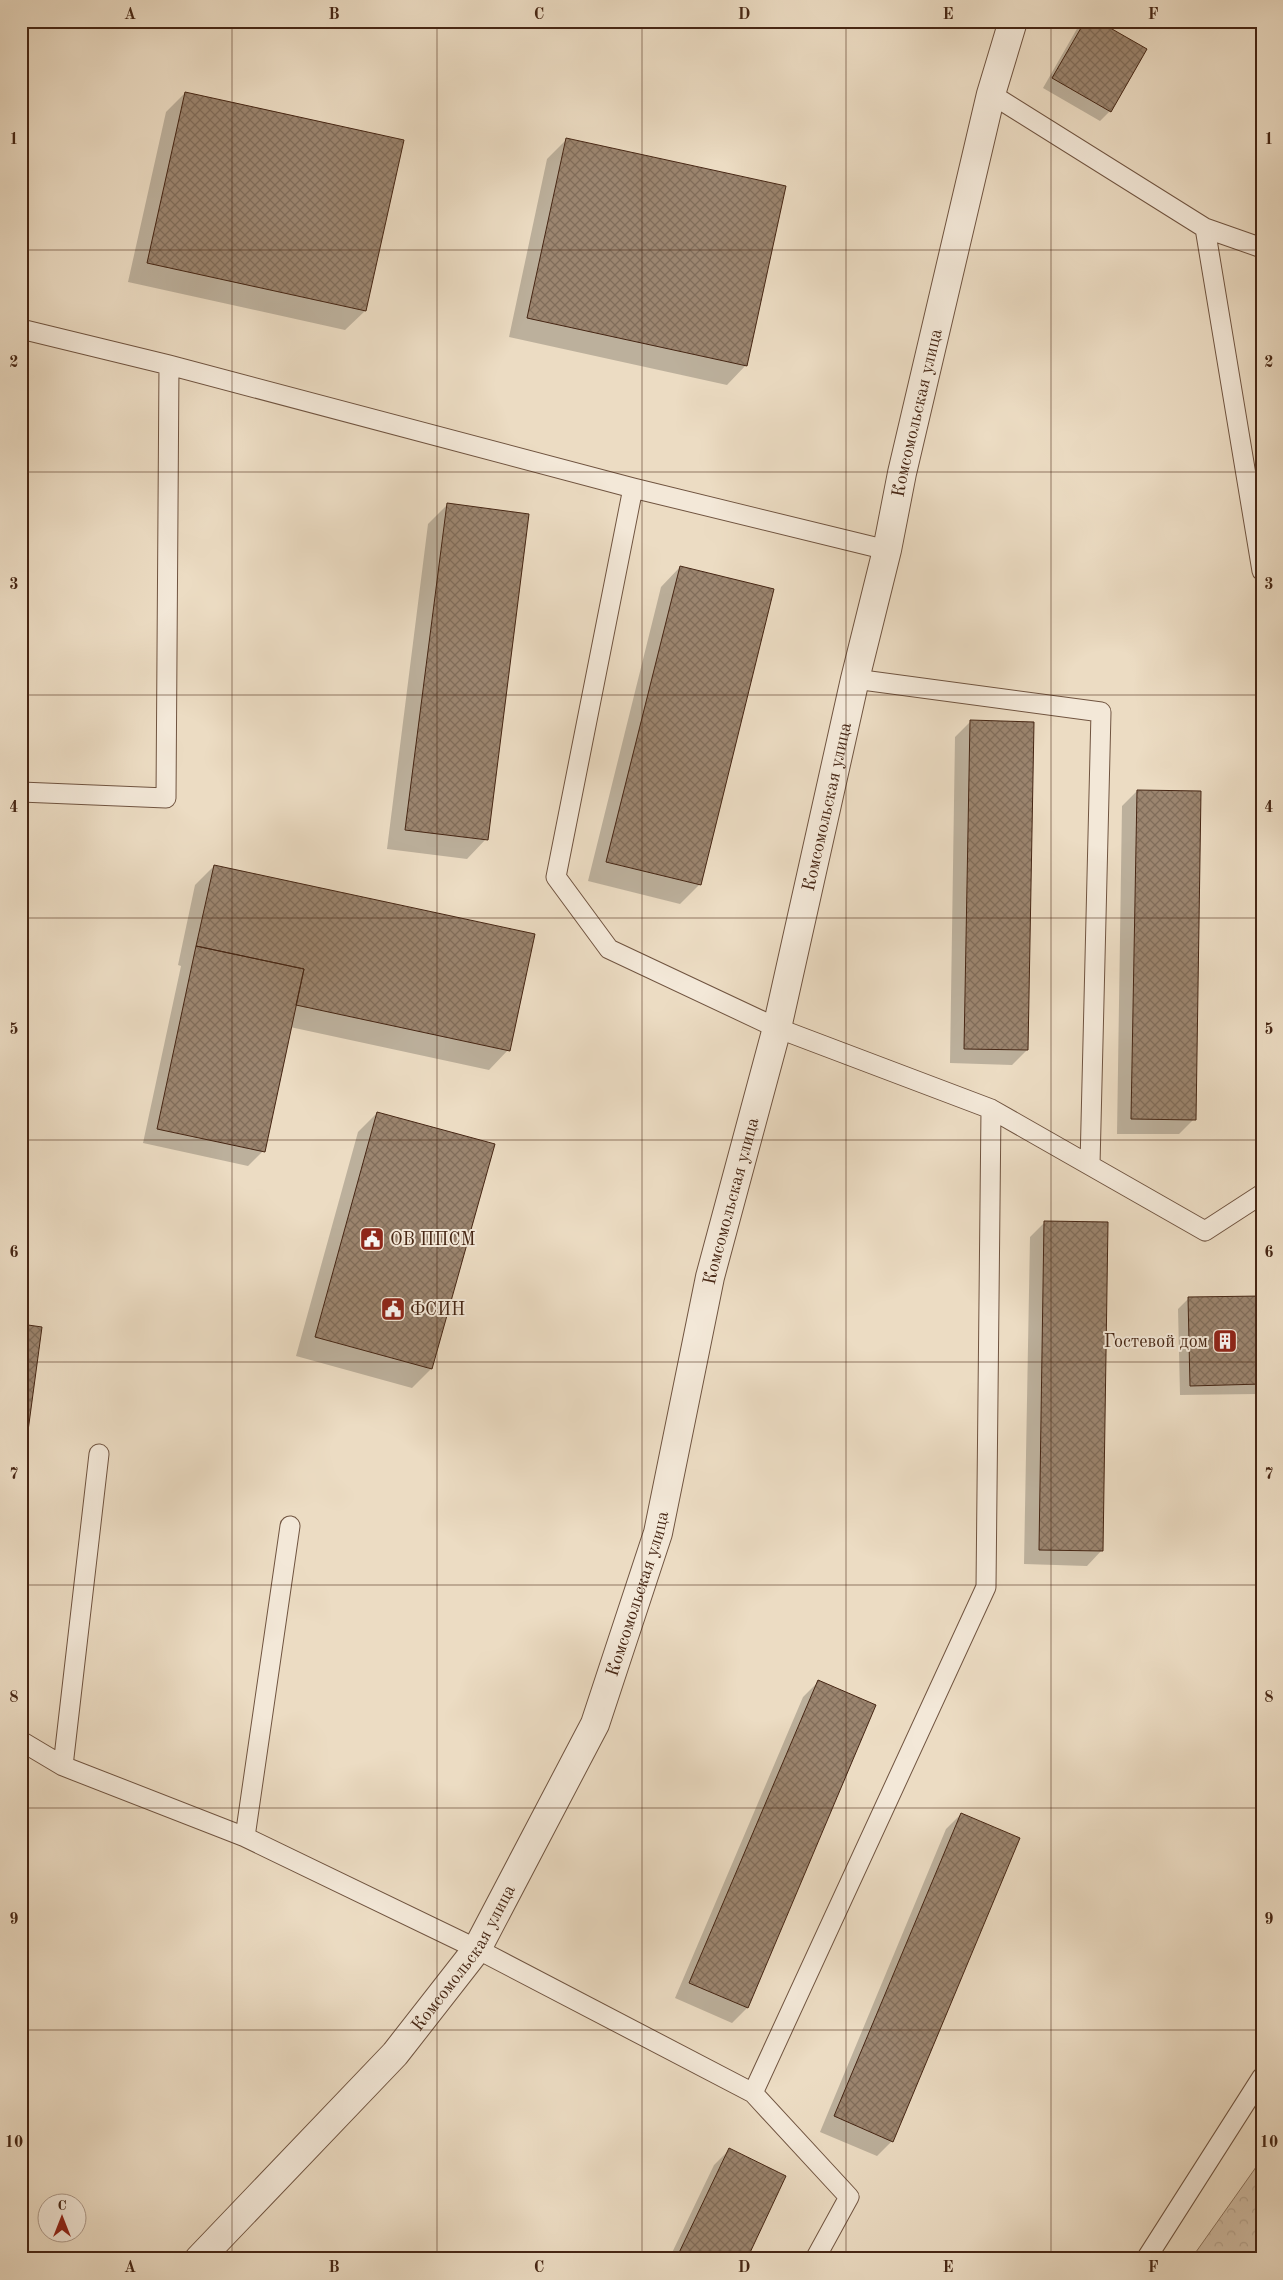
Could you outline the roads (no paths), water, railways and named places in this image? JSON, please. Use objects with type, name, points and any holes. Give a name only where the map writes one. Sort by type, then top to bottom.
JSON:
[{"type":"street","name":"Комсомольская улица","points":[[199,2259],[395,2054],[477,1949],[595,1724],[658,1533],[710,1277],[778,1028],[855,679],[887,550],[902,473],[991,94],[1013,21]]},
{"type":"lane","points":[[991,94],[1205,228],[1262,248]]},
{"type":"lane","points":[[1205,228],[1262,571]]},
{"type":"lane","points":[[21,328],[170,365],[633,488],[887,550]]},
{"type":"lane","points":[[21,792],[166,798],[170,365]]},
{"type":"lane","points":[[633,488],[556,878],[609,949],[778,1028],[991,1109],[1204,1231],[1262,1194]]},
{"type":"lane","points":[[855,679],[1101,712],[1090,1165]]},
{"type":"lane","points":[[753,2093],[986,1587],[991,1109]]},
{"type":"lane","points":[[63,1766],[99,1454]]},
{"type":"lane","points":[[245,1838],[290,1526]]},
{"type":"lane","points":[[21,1741],[63,1766],[245,1838],[477,1949],[753,2093],[849,2197],[815,2259]]},
{"type":"lane","points":[[1146,2259],[1262,2077]]},
{"type":"place","name":"ОВ ППСМ","points":[[372,1239]]},
{"type":"place","name":"ФСИН","points":[[393,1309]]},
{"type":"place","name":"Гостевой дом","points":[[1225,1341]]}]
